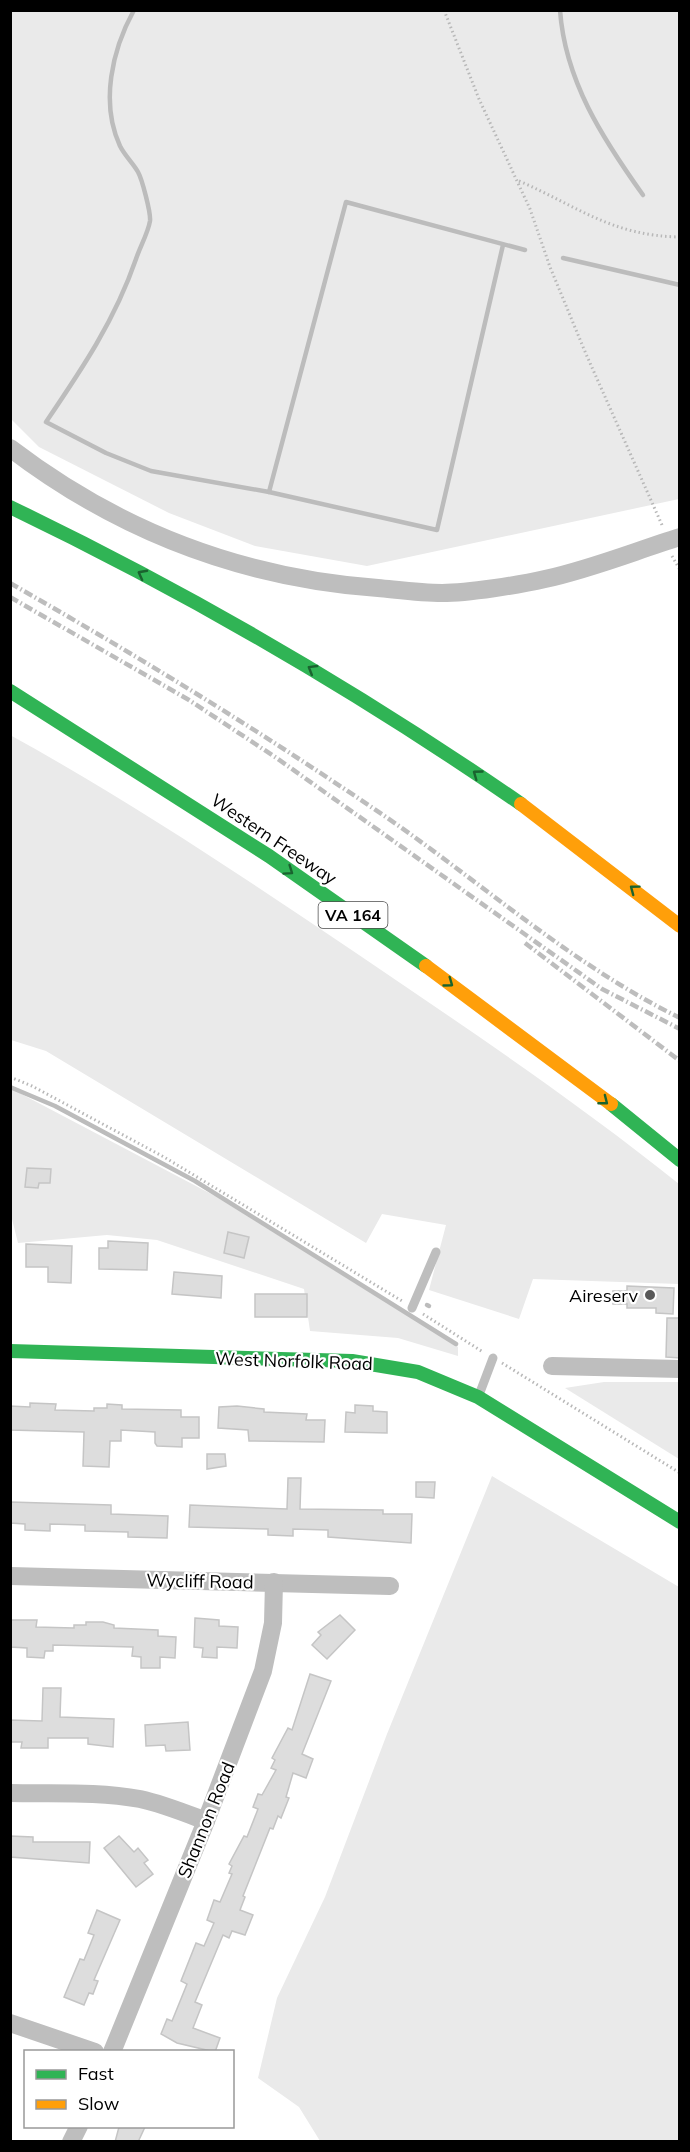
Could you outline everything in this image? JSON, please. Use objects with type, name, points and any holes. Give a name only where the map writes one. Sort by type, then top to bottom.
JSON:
[{"type":"main road","points":[[10,507],[106,554],[229,620],[382,711],[466,766],[558,832],[680,926]]},
{"type":"main road","name":"Western Freeway","points":[[10,692],[244,839],[512,1029],[680,1160]]},
{"type":"main road","points":[[10,708],[137,776],[244,839]]},
{"type":"main road","name":"West Norfolk Road","points":[[10,1351],[352,1361],[418,1372],[478,1397],[680,1522]]},
{"type":"street","points":[[10,448],[36,468],[110,513],[190,549],[259,570],[321,584],[443,593],[545,579],[675,538]]},
{"type":"street","points":[[552,1366],[680,1369]]},
{"type":"street","name":"Wycliff Road","points":[[10,1576],[390,1586]]},
{"type":"street","name":"Shannon Road","points":[[113,2050],[206,1821],[263,1671],[273,1623],[274,1582]]},
{"type":"street","points":[[10,1793],[110,1795],[140,1799],[170,1807],[206,1821]]},
{"type":"street","points":[[10,2023],[89,2050]]},
{"type":"street","points":[[71,2142],[78,2128]]},
{"type":"lane","points":[[412,1308],[436,1252]]},
{"type":"lane","points":[[478,1397],[494,1358]]},
{"type":"path","points":[[444,10],[479,99],[518,180],[549,267],[658,520],[675,538]]},
{"type":"path","points":[[518,180],[584,215],[619,229],[660,237],[680,237]]},
{"type":"path","points":[[10,1077],[32,1086],[164,1157],[680,1473]]},
{"type":"shaded area","points":[[10,11],[679,11],[679,499],[367,566],[255,546],[169,513],[39,447],[11,419]]},
{"type":"shaded area","points":[[10,735],[143,813],[316,926],[522,1066],[679,1184],[679,1284],[533,1279],[519,1319],[429,1290],[446,1225],[382,1214],[366,1243],[46,1051],[11,1040]]},
{"type":"shaded area","points":[[10,1088],[215,1196],[458,1347],[458,1356],[398,1338],[310,1331],[304,1289],[157,1240],[107,1235],[18,1243],[11,1215]]},
{"type":"shaded area","points":[[604,1382],[679,1382],[679,1459],[565,1388]]},
{"type":"shaded area","points":[[492,1476],[679,1587],[679,2141],[320,2141],[299,2107],[258,2078],[277,1998],[325,1897],[387,1734]]},
{"type":"building","points":[[27,1168],[51,1169],[50,1183],[39,1183],[38,1188],[25,1187]]},
{"type":"building","points":[[228,1232],[249,1237],[244,1258],[224,1253]]},
{"type":"building","points":[[108,1241],[148,1243],[147,1270],[99,1269],[99,1248],[108,1248]]},
{"type":"building","points":[[26,1244],[72,1246],[71,1283],[48,1282],[48,1267],[26,1267]]},
{"type":"building","points":[[174,1272],[222,1276],[221,1298],[172,1294]]},
{"type":"building","name":"Aireserv","points":[[627,1286],[674,1288],[673,1314],[656,1313],[656,1308],[627,1308],[627,1304],[613,1304],[613,1291],[627,1291]]},
{"type":"building","points":[[255,1294],[307,1294],[307,1317],[255,1317]]},
{"type":"building","points":[[667,1318],[680,1318],[680,1358],[666,1357]]},
{"type":"building","points":[[30,1403],[56,1404],[55,1410],[94,1411],[94,1408],[107,1408],[107,1404],[122,1405],[122,1409],[181,1410],[181,1417],[199,1417],[199,1438],[182,1438],[182,1447],[157,1446],[155,1432],[121,1430],[121,1441],[110,1441],[109,1467],[83,1466],[84,1432],[10,1430],[10,1406],[30,1407]]},
{"type":"building","points":[[355,1405],[373,1406],[373,1411],[387,1412],[387,1433],[345,1432],[346,1412],[355,1413]]},
{"type":"building","points":[[219,1407],[264,1409],[264,1412],[307,1414],[306,1420],[325,1420],[324,1442],[249,1441],[248,1430],[218,1428]]},
{"type":"building","points":[[207,1454],[225,1454],[226,1466],[207,1469]]},
{"type":"building","points":[[288,1478],[301,1478],[300,1509],[383,1510],[383,1514],[412,1514],[411,1543],[328,1537],[328,1530],[293,1529],[293,1536],[268,1535],[268,1529],[189,1527],[190,1505],[287,1509]]},
{"type":"building","points":[[416,1482],[435,1482],[434,1498],[416,1497]]},
{"type":"building","points":[[10,1502],[111,1505],[111,1514],[168,1516],[167,1538],[128,1537],[128,1532],[85,1531],[85,1525],[50,1524],[50,1531],[25,1530],[25,1524],[10,1523]]},
{"type":"building","points":[[340,1615],[355,1630],[327,1659],[312,1645],[321,1635],[318,1632]]},
{"type":"building","points":[[195,1618],[219,1620],[219,1626],[238,1627],[237,1648],[217,1647],[217,1658],[202,1657],[203,1648],[194,1647]]},
{"type":"building","points":[[11,1620],[37,1620],[36,1627],[74,1628],[74,1625],[86,1625],[86,1622],[103,1622],[114,1625],[114,1628],[158,1630],[158,1636],[176,1637],[175,1658],[160,1657],[160,1668],[141,1668],[141,1657],[132,1656],[133,1647],[53,1645],[53,1651],[45,1651],[44,1658],[27,1657],[27,1648],[10,1647]]},
{"type":"building","points":[[310,1674],[331,1681],[302,1754],[313,1759],[306,1778],[293,1773],[286,1797],[289,1798],[281,1818],[278,1816],[273,1829],[270,1828],[243,1896],[245,1897],[240,1910],[253,1915],[245,1935],[232,1931],[229,1938],[223,1935],[195,2002],[202,2005],[193,2028],[220,2038],[216,2050],[177,2043],[161,2034],[167,2019],[172,2021],[187,1984],[181,1981],[196,1943],[204,1946],[214,1923],[207,1920],[214,1900],[220,1902],[232,1874],[229,1873],[232,1866],[229,1864],[244,1836],[247,1837],[258,1809],[253,1807],[258,1794],[262,1795],[276,1770],[271,1768],[275,1760],[272,1758],[288,1728],[292,1730]]},
{"type":"building","points":[[43,1688],[61,1688],[60,1717],[114,1719],[113,1747],[88,1744],[88,1738],[48,1738],[48,1748],[21,1748],[22,1742],[10,1742],[10,1720],[42,1721]]},
{"type":"building","points":[[188,1722],[190,1750],[166,1751],[165,1745],[146,1746],[145,1725]]},
{"type":"building","points":[[10,1836],[33,1837],[33,1842],[90,1842],[89,1863],[10,1857]]},
{"type":"building","points":[[119,1836],[134,1852],[138,1848],[148,1860],[144,1863],[153,1874],[136,1887],[104,1848]]},
{"type":"building","points":[[97,1910],[120,1920],[94,1980],[98,1981],[93,1994],[89,1993],[84,2005],[64,1997],[80,1959],[84,1960],[94,1935],[88,1933]]},
{"type":"building","points":[[119,2128],[145,2128],[138,2142],[115,2142]]},
{"type":"waterway","points":[[134,10],[115,59],[111,77],[111,112],[120,146],[140,176],[150,221],[128,281],[108,323],[46,422],[106,453],[151,471],[269,492],[346,202],[525,250]]},
{"type":"waterway","points":[[560,10],[569,61],[588,108],[600,131],[643,195]]},
{"type":"waterway","points":[[269,492],[437,530],[503,245]]},
{"type":"waterway","points":[[563,258],[680,285]]},
{"type":"waterway","points":[[10,1087],[55,1106],[195,1181],[456,1344]]},
{"type":"railway","points":[[10,583],[158,670],[304,762],[399,826],[570,952],[642,998],[680,1018]]},
{"type":"railway","points":[[10,597],[189,700],[278,759],[602,989],[680,1029]]},
{"type":"railway","points":[[525,943],[680,1061]]},
{"type":"traffic: fast","points":[[10,507],[143,574],[272,645],[397,722],[521,804]]},
{"type":"traffic: fast","points":[[10,691],[269,856],[426,966]]},
{"type":"traffic: fast","points":[[611,1104],[680,1160]]},
{"type":"traffic: fast","points":[[10,1351],[352,1361],[418,1372],[478,1397],[680,1522]]},
{"type":"traffic: slow","points":[[521,804],[680,926]]},
{"type":"traffic: slow","points":[[426,966],[611,1104]]},
{"type":"place","name":"Aireserv","points":[[650,1295]]}]
